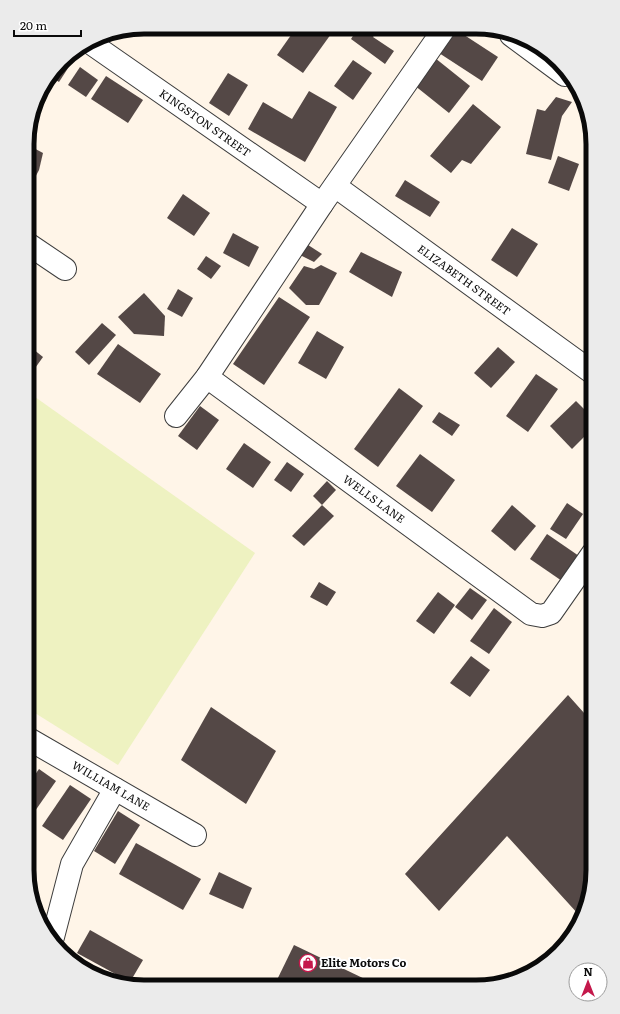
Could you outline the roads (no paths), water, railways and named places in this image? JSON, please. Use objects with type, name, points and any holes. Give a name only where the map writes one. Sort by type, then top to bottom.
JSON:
[{"type":"street","points":[[176,416],[207,377],[435,34]]},
{"type":"street","name":"KINGSTON STREET","points":[[95,46],[322,204]]},
{"type":"street","points":[[527,47],[556,68]]},
{"type":"street","name":"ELIZABETH STREET","points":[[335,186],[586,368]]},
{"type":"street","points":[[34,248],[65,269]]},
{"type":"street","name":"WELLS LANE","points":[[207,377],[531,614],[542,616],[551,613],[586,563]]},
{"type":"street","name":"WILLIAM LANE","points":[[34,742],[195,835]]},
{"type":"street","points":[[54,933],[72,864],[115,789]]},
{"type":"place","name":"Elite Motors Co","points":[[308,963]]}]
